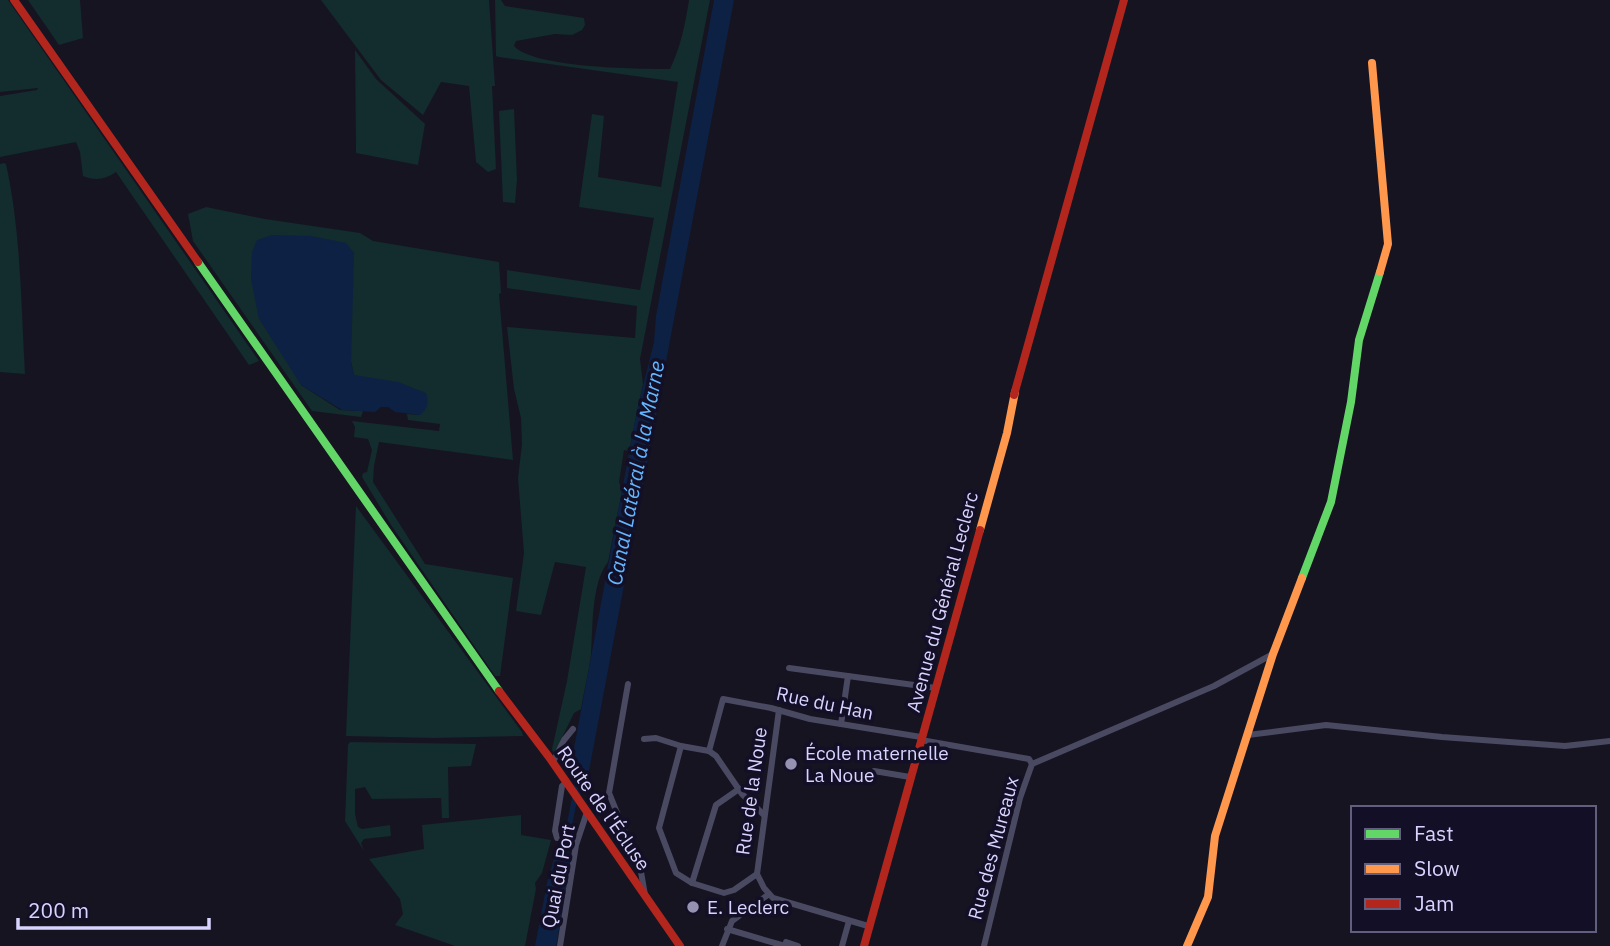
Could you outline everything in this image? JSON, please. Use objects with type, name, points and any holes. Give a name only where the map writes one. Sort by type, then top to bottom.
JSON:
[{"type":"main road","name":"Route de l'Écluse","points":[[14,0],[680,946]]},
{"type":"main road","name":"Avenue du Général Leclerc","points":[[863,943],[920,750],[1007,433],[1015,392],[1124,0]]},
{"type":"main road","points":[[1187,946],[1208,897],[1215,836],[1273,654],[1292,598],[1331,502],[1359,340],[1388,244],[1372,64]]},
{"type":"street","points":[[1030,762],[1214,686],[1273,654]]},
{"type":"street","points":[[789,668],[936,688]]},
{"type":"street","points":[[841,723],[848,676]]},
{"type":"street","points":[[628,684],[609,793],[641,872],[646,897]]},
{"type":"street","name":"Rue du Han","points":[[709,751],[723,699],[810,719],[1030,762]]},
{"type":"street","name":"Rue de la Noue","points":[[769,894],[757,874],[779,710]]},
{"type":"street","points":[[1248,735],[1326,725],[1552,745],[1610,741]]},
{"type":"street","points":[[553,762],[573,729]]},
{"type":"street","points":[[644,739],[656,738],[709,751],[722,762],[739,789],[764,815]]},
{"type":"street","points":[[681,746],[660,823],[660,832],[676,873],[709,890],[730,892],[757,874]]},
{"type":"street","name":"Rue des Mureaux","points":[[984,946],[1030,762]]},
{"type":"street","points":[[832,770],[869,776],[874,771],[910,777]]},
{"type":"street","points":[[557,838],[555,831],[562,786],[566,782]]},
{"type":"street","points":[[692,883],[716,805],[739,789]]},
{"type":"street","name":"Quai du Port","points":[[560,946],[576,845],[587,812]]},
{"type":"street","points":[[722,946],[727,929],[736,917],[769,894],[776,899],[868,926]]},
{"type":"street","points":[[842,946],[849,921]]},
{"type":"street","points":[[727,929],[785,946],[786,942],[798,946]]},
{"type":"green space","points":[[0,0],[8,0],[259,361],[249,365],[116,172],[100,179],[83,176],[76,142],[0,157],[0,96],[38,88],[0,92]]},
{"type":"green space","points":[[28,0],[80,0],[83,38],[59,45]]},
{"type":"green space","points":[[321,0],[489,0],[495,86],[492,86],[496,169],[488,172],[476,162],[469,86],[441,82],[423,115],[381,80]]},
{"type":"green space","points":[[495,0],[501,0],[505,6],[584,18],[585,25],[582,30],[572,35],[555,34],[516,41],[514,46],[525,53],[542,59],[588,66],[670,69],[682,35],[689,0],[710,0],[640,359],[643,384],[629,451],[624,450],[619,482],[622,491],[608,562],[598,582],[591,654],[581,709],[574,713],[554,754],[552,749],[567,681],[586,567],[555,562],[541,615],[516,611],[524,553],[518,478],[522,444],[521,418],[514,389],[507,327],[635,338],[637,306],[507,288],[507,270],[640,290],[654,218],[579,207],[592,114],[604,116],[598,177],[661,187],[678,82],[496,56]]},
{"type":"green space","points":[[355,50],[376,79],[425,124],[418,165],[356,153]]},
{"type":"green space","points":[[514,109],[517,180],[515,203],[503,202],[499,111]]},
{"type":"green space","points":[[4,163],[11,190],[18,242],[25,374],[0,372],[0,164]]},
{"type":"green space","points":[[206,207],[360,233],[373,241],[499,262],[499,294],[513,460],[379,442],[373,482],[425,564],[513,578],[500,676],[495,676],[391,525],[362,477],[363,473],[367,472],[372,450],[368,439],[354,437],[355,427],[352,421],[439,431],[440,424],[408,420],[407,414],[420,415],[354,375],[351,362],[301,385],[340,410],[363,411],[361,417],[312,411],[193,241],[188,214]]},
{"type":"green space","points":[[356,506],[522,732],[523,736],[346,736]]},
{"type":"green space","points":[[350,742],[476,744],[471,766],[448,767],[449,818],[442,818],[441,798],[372,799],[365,787],[355,789],[358,827],[362,829],[390,825],[391,836],[364,839],[361,843],[364,851],[345,821]]},
{"type":"green space","points":[[521,815],[521,835],[551,840],[542,873],[535,883],[525,946],[455,946],[395,925],[403,914],[400,899],[369,859],[424,849],[422,825]]},
{"type":"water","name":"Canal Latéral à la Marne","points":[[714,0],[734,0],[588,776],[576,805],[568,845],[570,869],[556,946],[535,946],[547,883],[557,848],[563,844],[575,782],[572,759],[637,410],[654,342],[656,316]]},
{"type":"water","points":[[272,235],[311,236],[346,243],[354,253],[351,362],[354,375],[398,382],[426,393],[427,405],[420,415],[395,412],[388,407],[381,407],[375,412],[342,410],[301,385],[259,319],[251,279],[252,252],[257,240]]},
{"type":"traffic: fast","points":[[198,262],[499,691]]},
{"type":"traffic: fast","points":[[1302,578],[1331,502],[1351,402],[1359,340],[1380,272]]},
{"type":"traffic: slow","points":[[1372,63],[1388,244],[1380,272]]},
{"type":"traffic: slow","points":[[980,530],[1007,433],[1015,392]]},
{"type":"traffic: slow","points":[[1187,946],[1208,897],[1215,836],[1273,654],[1302,578]]},
{"type":"traffic: jam","points":[[14,0],[198,262]]},
{"type":"traffic: jam","points":[[1014,395],[1124,0]]},
{"type":"traffic: jam","points":[[864,946],[980,530]]},
{"type":"traffic: jam","points":[[499,691],[549,757],[680,946]]},
{"type":"place","name":"École maternelle La Noue","points":[[791,764]]},
{"type":"place","name":"E. Leclerc","points":[[693,907]]}]
